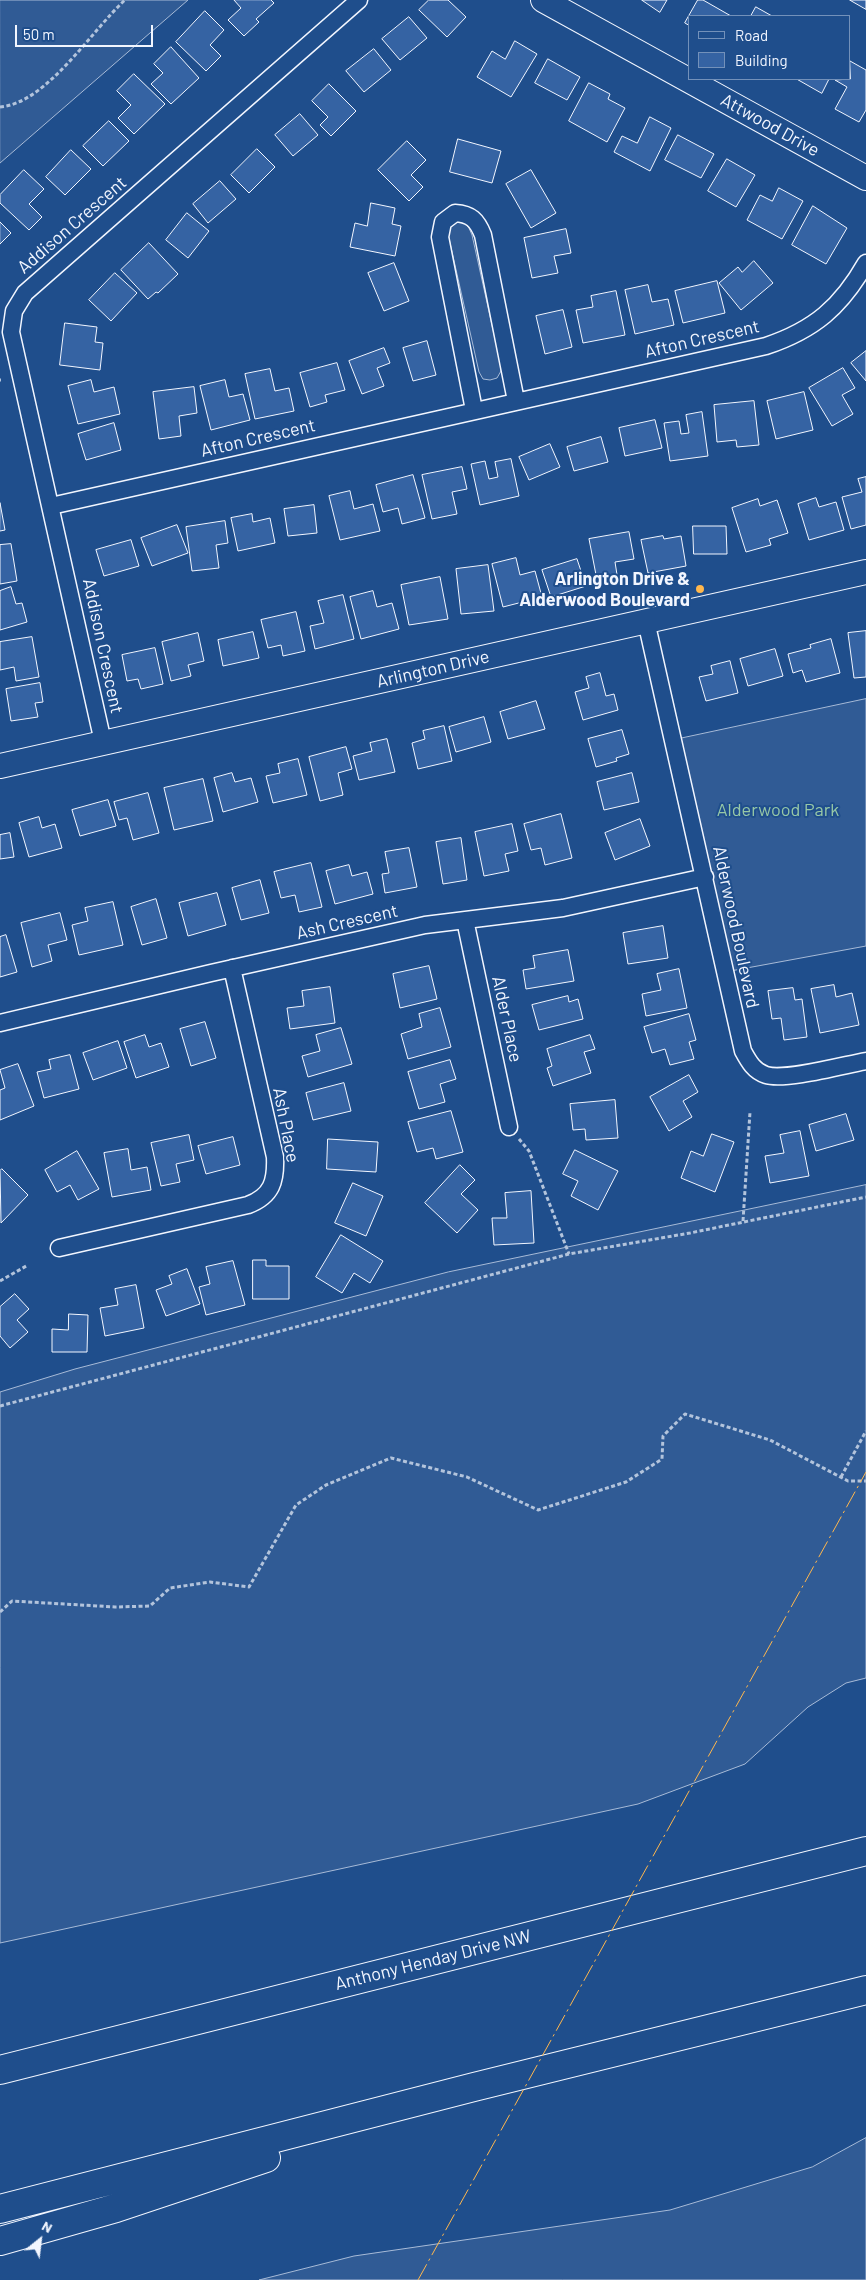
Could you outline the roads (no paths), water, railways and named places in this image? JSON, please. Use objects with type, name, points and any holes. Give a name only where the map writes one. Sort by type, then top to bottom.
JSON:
[{"type":"highway","name":"Anthony Henday Drive NW","points":[[0,2070],[866,1851]]},
{"type":"highway","points":[[0,2209],[474,2087],[866,1990]]},
{"type":"highway","points":[[0,2240],[116,2208],[474,2087]]},
{"type":"street","name":"Addison Crescent","points":[[103,742],[11,332],[14,311],[20,298],[359,0]]},
{"type":"street","name":"Attwood Drive","points":[[543,0],[688,80]]},
{"type":"street","name":"Attwood Drive","points":[[688,80],[866,178]]},
{"type":"street","points":[[474,410],[440,237],[443,222],[455,213],[471,216],[476,220],[483,235],[516,401]]},
{"type":"street","name":"Afton Crescent","points":[[51,506],[783,341],[800,333],[832,310],[851,288],[866,263]]},
{"type":"street","name":"Arlington Drive","points":[[0,766],[866,572]]},
{"type":"street","name":"Alderwood Boulevard","points":[[646,621],[705,877],[741,1045],[751,1065],[766,1075],[780,1076],[866,1062]]},
{"type":"street","name":"Ash Crescent","points":[[0,1023],[232,968],[425,926],[563,908],[705,877]]},
{"type":"street","name":"Alder Place","points":[[465,920],[509,1127]]},
{"type":"street","name":"Ash Place","points":[[60,1248],[248,1205],[258,1201],[271,1189],[275,1177],[275,1157],[232,968]]},
{"type":"place","name":"Arlington Drive & Alderwood Boulevard","points":[[700,589]]},
{"type":"park label","name":"Alderwood Park","points":[[778,810]]}]
